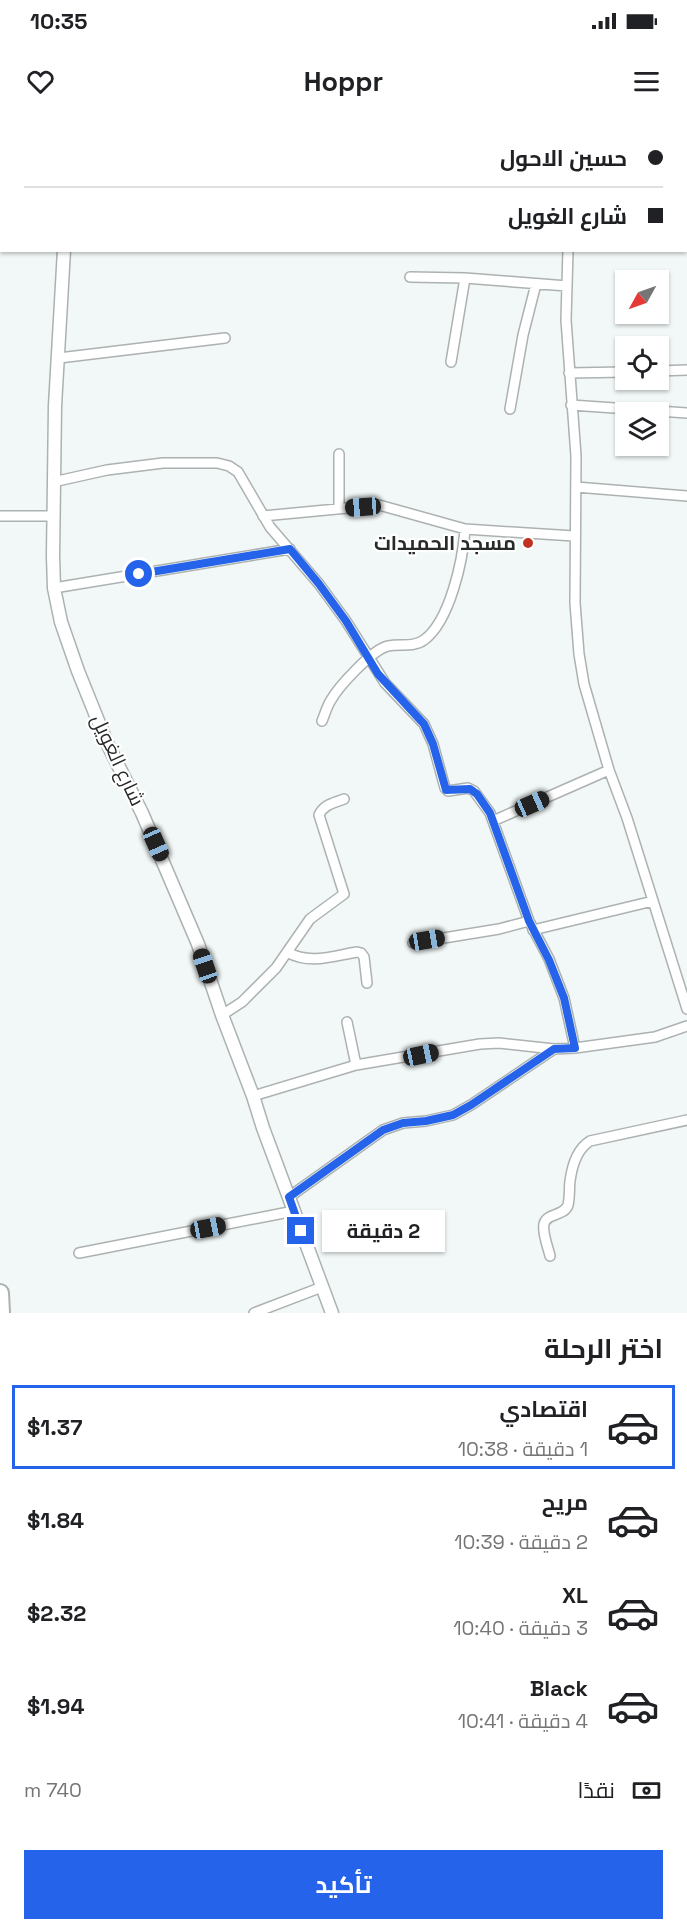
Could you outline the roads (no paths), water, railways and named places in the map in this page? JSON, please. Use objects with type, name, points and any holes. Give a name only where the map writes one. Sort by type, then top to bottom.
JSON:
[{"type":"highway","points":[[0,1293],[1,1313]]},
{"type":"street","name":"شارع الغويل","points":[[64,252],[53,482],[54,588],[61,622],[108,743],[164,860],[198,944],[332,1313]]},
{"type":"street","points":[[568,252],[569,373],[576,487],[574,536],[579,654],[584,684],[609,770],[627,818],[687,1009]]},
{"type":"street","points":[[568,265],[572,252]]},
{"type":"street","points":[[410,277],[465,278],[567,286]]},
{"type":"street","points":[[451,362],[465,278]]},
{"type":"street","points":[[510,409],[523,335],[536,284]]},
{"type":"street","points":[[59,358],[225,338]]},
{"type":"street","points":[[669,371],[687,370]]},
{"type":"street","points":[[569,373],[615,372]]},
{"type":"street","points":[[571,405],[687,413]]},
{"type":"street","points":[[339,454],[339,508]]},
{"type":"street","points":[[53,482],[107,470],[163,463],[218,463],[238,472],[280,541],[290,549],[319,584],[346,621],[385,683],[424,724],[433,744],[446,790],[468,788],[474,791],[490,813],[531,925],[549,960],[564,998],[575,1048]]},
{"type":"street","points":[[576,487],[687,496]]},
{"type":"street","points":[[263,516],[379,505],[465,529],[574,536]]},
{"type":"street","points":[[0,516],[54,516]]},
{"type":"street","points":[[322,721],[336,693],[368,659],[386,646],[418,643],[434,628],[455,586],[465,529]]},
{"type":"street","points":[[54,588],[290,549]]},
{"type":"street","points":[[493,821],[609,770]]},
{"type":"street","points":[[222,1015],[249,995],[276,968],[310,919],[344,894],[319,815],[328,805],[344,799]]},
{"type":"street","points":[[413,943],[531,925],[653,901]]},
{"type":"street","points":[[287,952],[311,960],[361,953],[364,957],[368,983]]},
{"type":"street","points":[[347,1022],[356,1065]]},
{"type":"street","points":[[254,1096],[356,1065],[480,1044],[499,1043],[554,1049],[575,1048],[655,1037],[687,1026]]},
{"type":"street","points":[[289,1197],[383,1130],[403,1123],[453,1115],[554,1049]]},
{"type":"street","points":[[550,1256],[545,1221],[564,1212],[568,1206],[572,1172],[584,1145],[591,1141],[687,1120]]},
{"type":"street","points":[[79,1253],[294,1211]]},
{"type":"street","points":[[255,1313],[322,1287]]},
{"type":"place","name":"مسجد الحميدات","points":[[528,543]]}]
